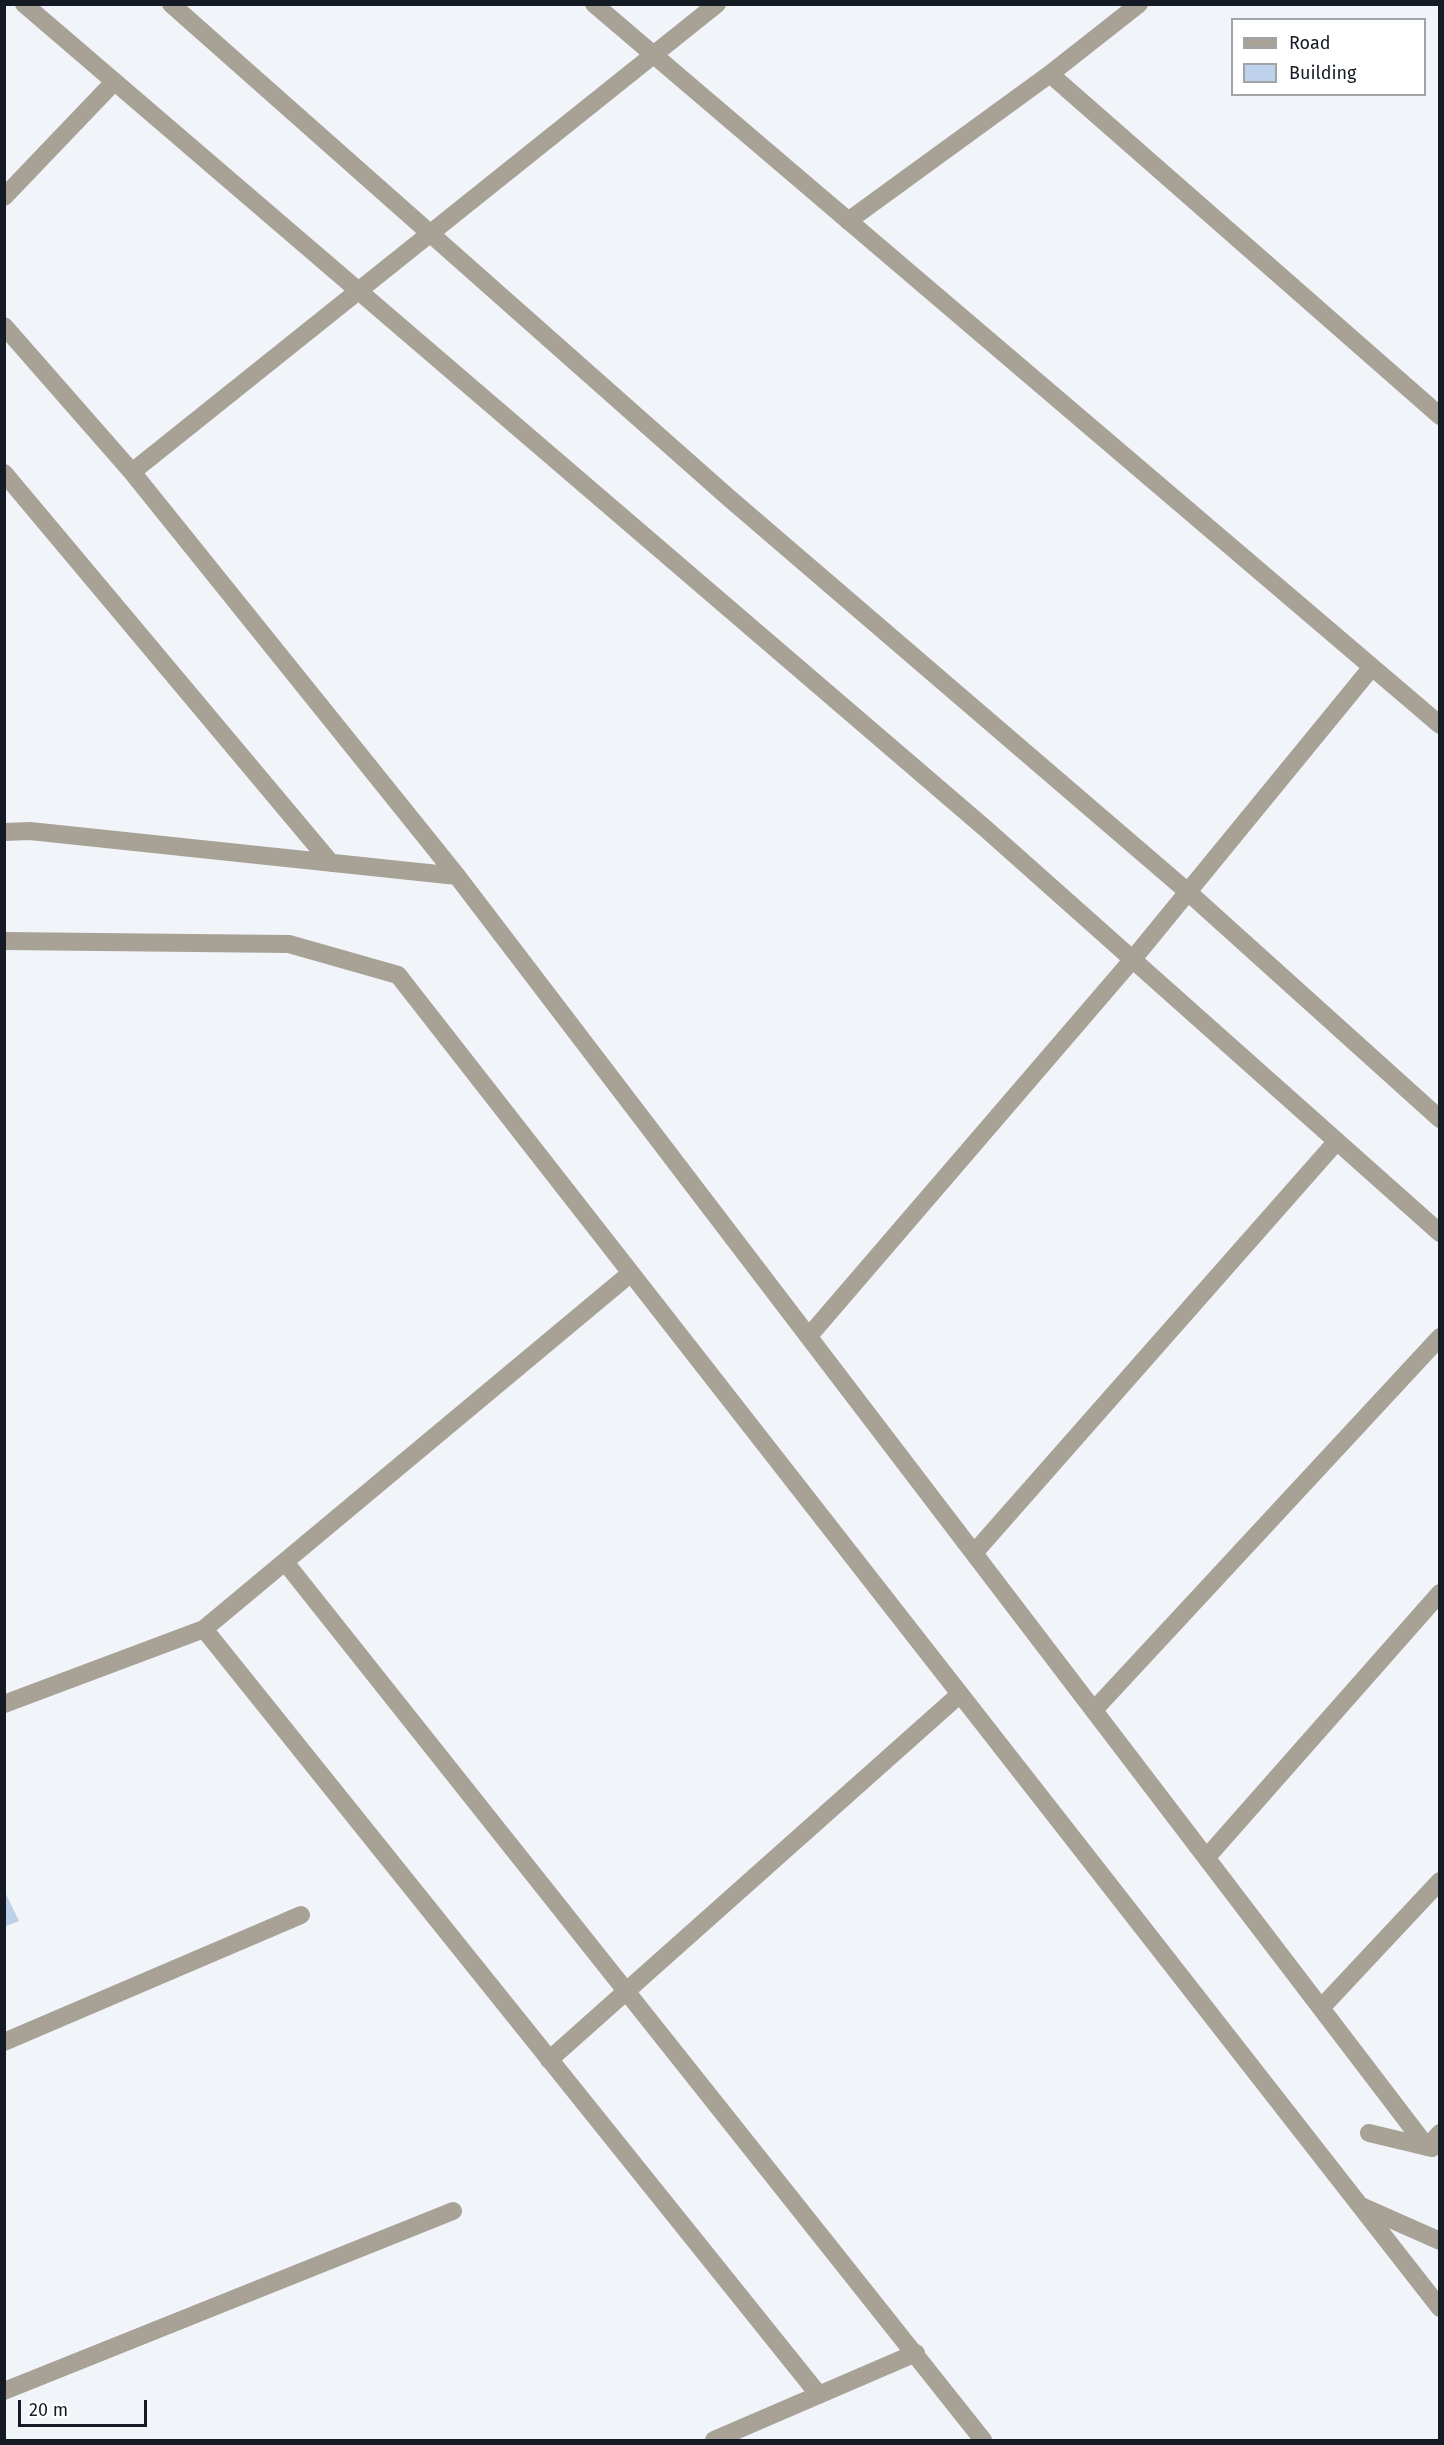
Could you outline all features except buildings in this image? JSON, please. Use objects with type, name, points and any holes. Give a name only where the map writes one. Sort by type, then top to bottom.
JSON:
[{"type":"street","points":[[24,4],[977,821],[1440,1233]]},
{"type":"street","points":[[171,4],[729,498],[1188,892],[1440,1119]]},
{"type":"street","points":[[594,4],[1440,725]]},
{"type":"street","points":[[132,472],[717,4]]},
{"type":"street","points":[[848,221],[1050,74],[1139,4]]},
{"type":"street","points":[[1050,74],[1440,416]]},
{"type":"street","points":[[4,197],[114,82]]},
{"type":"street","points":[[4,326],[132,472],[457,876],[1321,2008],[1433,2148]]},
{"type":"street","points":[[4,472],[331,863]]},
{"type":"street","points":[[809,1336],[1133,959],[1372,667]]},
{"type":"street","points":[[4,832],[30,831],[457,876]]},
{"type":"street","points":[[4,941],[289,944],[398,975],[1440,2308]]},
{"type":"street","points":[[974,1553],[1337,1141]]},
{"type":"street","points":[[4,1704],[204,1629],[631,1274]]},
{"type":"street","points":[[1094,1710],[1440,1337]]},
{"type":"street","points":[[285,1562],[983,2440]]},
{"type":"street","points":[[1207,1857],[1440,1593]]},
{"type":"street","points":[[204,1629],[819,2395]]},
{"type":"street","points":[[549,2060],[959,1695]]},
{"type":"street","points":[[1321,2008],[1440,1881]]},
{"type":"street","points":[[4,2042],[301,1915]]},
{"type":"street","points":[[1369,2133],[1433,2148]]},
{"type":"street","points":[[1433,2148],[1440,2133]]},
{"type":"street","points":[[1357,2204],[1440,2241]]},
{"type":"street","points":[[4,2391],[453,2211]]},
{"type":"street","points":[[714,2440],[916,2354]]}]
